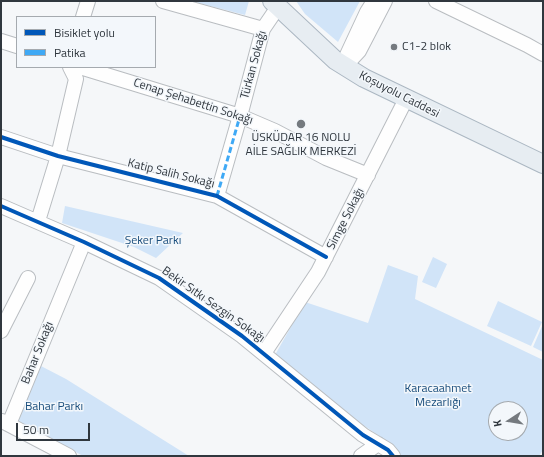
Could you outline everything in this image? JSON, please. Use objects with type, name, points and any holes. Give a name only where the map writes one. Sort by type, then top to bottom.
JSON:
[{"type":"main road","name":"Koşuyolu Caddesi","points":[[275,4],[335,60],[345,66],[406,99],[543,164]]},
{"type":"street","points":[[83,16],[88,1]]},
{"type":"street","points":[[163,1],[263,29]]},
{"type":"street","points":[[345,66],[347,55],[367,12],[374,1]]},
{"type":"street","points":[[345,66],[360,52],[385,1]]},
{"type":"street","points":[[436,1],[543,54]]},
{"type":"street","name":"Türkan Sokağı","points":[[217,196],[263,29],[275,4]]},
{"type":"street","points":[[1,41],[16,46]]},
{"type":"street","points":[[38,221],[58,156],[76,79],[70,68]]},
{"type":"street","name":"Cenap Şehabettin Sokağı","points":[[83,68],[240,116],[275,131],[326,158],[368,175]]},
{"type":"street","name":"Simge Sokağı","points":[[264,353],[326,258],[406,99]]},
{"type":"street","name":"Katip Salih Sokağı","points":[[1,137],[58,156],[217,196],[326,258]]},
{"type":"street","name":"Bekir Sıtkı Sezgin Sokağı","points":[[1,206],[38,221],[159,278],[264,353],[363,435],[388,450],[393,456]]},
{"type":"street","name":"Bahar Sokağı","points":[[69,456],[5,422],[84,242]]},
{"type":"street","points":[[1,331],[28,278]]},
{"type":"street","points":[[361,456],[378,444]]},
{"type":"green space","points":[[191,1],[249,1],[245,15]]},
{"type":"green space","points":[[296,1],[360,1],[338,42],[305,14]]},
{"type":"green space","name":"Şeker Parkı","points":[[65,206],[183,233],[156,258],[134,247],[62,223]]},
{"type":"green space","points":[[433,257],[447,264],[436,288],[422,282]]},
{"type":"green space","name":"Karacaahmet Mezarlığı","points":[[388,265],[418,276],[415,299],[543,360],[543,450],[539,456],[401,456],[391,444],[363,425],[275,355],[305,302],[368,323]]},
{"type":"green space","points":[[498,301],[542,322],[531,346],[487,326]]},
{"type":"green space","points":[[543,324],[543,352],[533,347]]},
{"type":"green space","name":"Bahar Parkı","points":[[39,365],[66,379],[189,456],[83,456],[16,420]]},
{"type":"marked path","points":[[217,196],[240,116]]},
{"type":"cycle path","points":[[1,137],[58,156],[217,196],[326,257]]},
{"type":"cycle path","points":[[1,206],[84,242],[159,278],[242,336],[363,435],[388,450],[393,456]]},
{"type":"place","name":"C1-2 blok","points":[[394,47]]},
{"type":"place","name":"ÜSKÜDAR 16 NOLU AİLE SAĞLIK MERKEZİ","points":[[301,124]]}]
